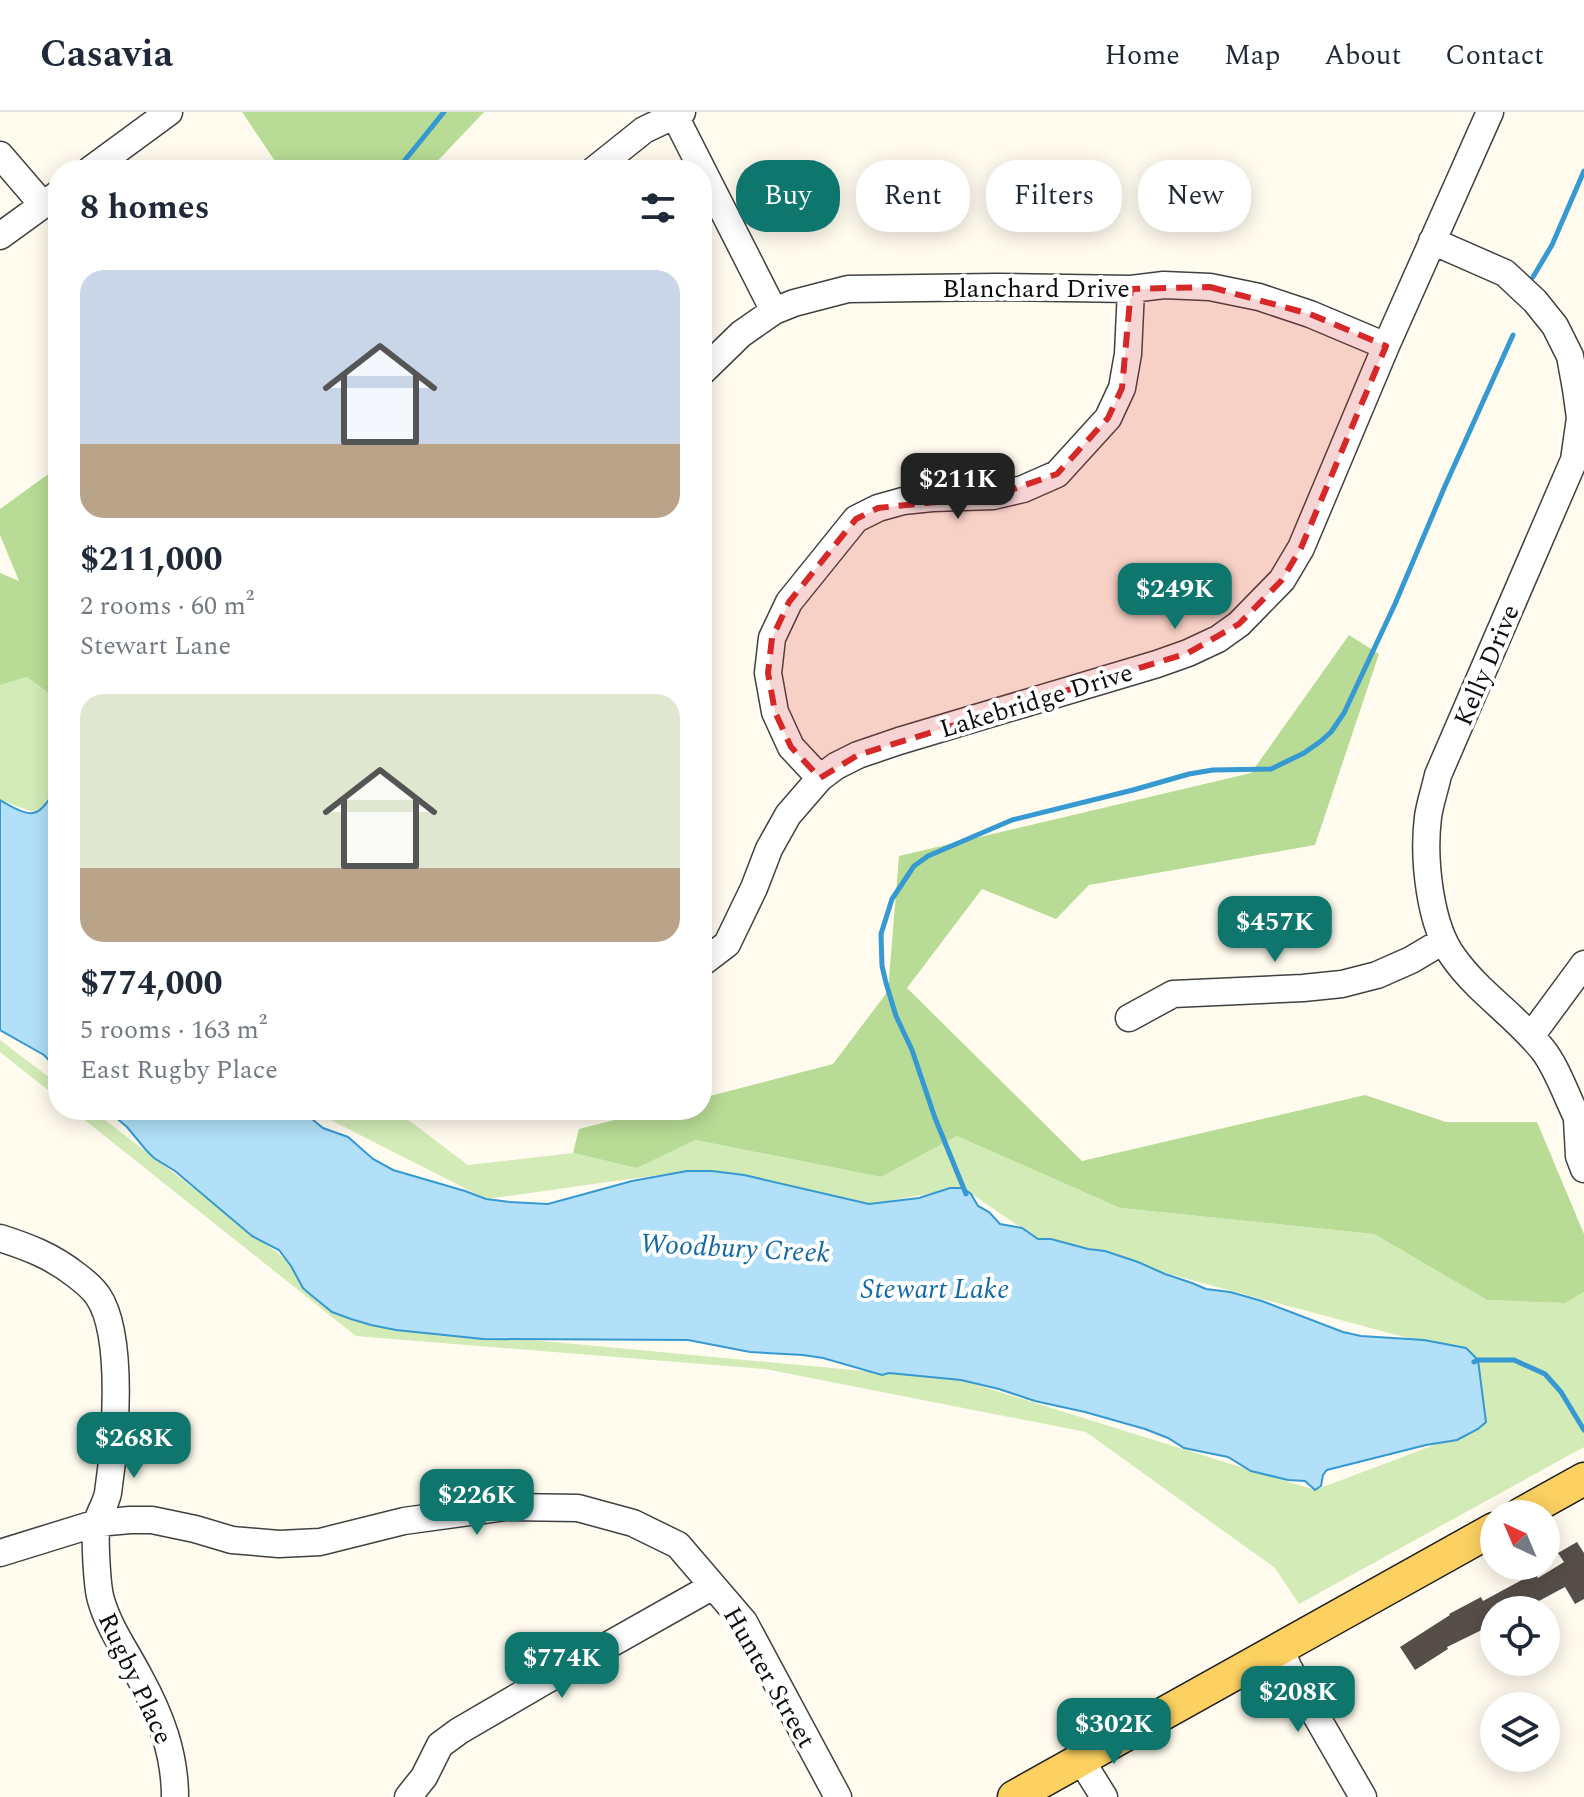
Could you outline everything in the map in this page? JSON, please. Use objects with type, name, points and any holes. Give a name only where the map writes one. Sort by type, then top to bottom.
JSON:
[{"type":"main road","points":[[1546,1500],[1584,1479]]},
{"type":"main road","points":[[1014,1797],[1480,1537]]},
{"type":"street","points":[[104,160],[169,112]]},
{"type":"street","name":"Lakebridge Drive","points":[[712,955],[727,944],[769,849],[788,815],[820,778],[836,766],[858,755],[969,719],[1188,653],[1218,639],[1239,624],[1282,580],[1301,548],[1489,112]]},
{"type":"street","points":[[606,160],[644,130],[678,114],[700,160]]},
{"type":"street","points":[[0,155],[48,197]]},
{"type":"street","points":[[712,184],[774,311]]},
{"type":"street","points":[[0,236],[48,200]]},
{"type":"street","name":"Kelly Drive","points":[[1432,241],[1505,273],[1535,301],[1555,326],[1570,356],[1580,418],[1574,460],[1438,775],[1428,815],[1427,849],[1429,891],[1443,941],[1453,958],[1546,1054],[1580,1125],[1579,1156],[1584,1169]]},
{"type":"street","name":"Blanchard Drive","points":[[712,362],[741,334],[774,311],[848,289],[1210,287],[1259,297],[1310,314],[1386,346]]},
{"type":"street","points":[[820,778],[791,747],[775,712],[770,686],[768,673],[772,638],[789,602],[856,519],[878,508],[903,501],[993,496],[1023,489],[1057,474],[1108,418],[1122,388],[1128,354],[1131,289]]},
{"type":"street","points":[[1129,1018],[1173,994],[1342,984],[1377,975],[1443,941]]},
{"type":"street","points":[[1531,1036],[1584,964]]},
{"type":"street","name":"Rugby Place","points":[[0,1238],[38,1250],[62,1264],[97,1294],[107,1313],[115,1367],[114,1435],[107,1497],[97,1523],[100,1598],[113,1630],[159,1715],[169,1744],[175,1797]]},
{"type":"street","name":"Hunter Street","points":[[0,1553],[97,1523],[130,1520],[152,1520],[232,1540],[293,1543],[320,1542],[404,1521],[506,1507],[578,1508],[633,1523],[678,1545],[744,1622],[838,1797]]},
{"type":"street","points":[[408,1797],[424,1777],[440,1745],[459,1731],[713,1586]]},
{"type":"street","points":[[1281,1648],[1288,1667],[1363,1797]]},
{"type":"street","points":[[1081,1760],[1104,1797]]},
{"type":"highlighted area","points":[[1210,287],[1310,314],[1386,346],[1301,548],[1282,580],[1239,624],[1188,653],[858,755],[820,778],[791,747],[775,712],[768,673],[772,638],[789,602],[856,519],[878,508],[993,496],[1057,474],[1108,418],[1122,388],[1131,289]]},
{"type":"green space","points":[[242,112],[484,112],[438,160],[274,160]]},
{"type":"green space","points":[[48,474],[48,693],[27,677],[0,685],[0,573],[19,581],[0,535],[0,509]]},
{"type":"green space","points":[[1349,635],[1379,654],[1315,845],[1089,885],[1056,919],[982,889],[907,988],[1082,1161],[1365,1095],[1446,1122],[1537,1122],[1584,1234],[1584,1292],[1565,1303],[1487,1300],[1374,1234],[1120,1208],[957,1136],[881,1177],[695,1140],[637,1168],[573,1153],[579,1129],[615,1120],[712,1120],[712,1095],[833,1064],[888,991],[899,856],[1251,773]]},
{"type":"green space","points":[[27,677],[48,693],[48,823],[36,813],[0,800],[0,685]]},
{"type":"green space","points":[[0,1040],[48,1076],[48,1090],[0,1052]]},
{"type":"green space","points":[[85,1120],[105,1120],[371,1325],[961,1380],[1315,1490],[1482,1427],[1475,1356],[1038,1239],[963,1188],[869,1204],[687,1171],[486,1199],[331,1120],[408,1120],[468,1165],[573,1153],[637,1168],[694,1140],[881,1177],[957,1136],[1120,1208],[1374,1234],[1487,1300],[1565,1303],[1584,1292],[1584,1447],[1488,1500],[1480,1500],[1480,1504],[1299,1604],[1275,1568],[1086,1432],[765,1369],[356,1336]]},
{"type":"water","points":[[0,800],[28,813],[40,810],[48,800],[48,1059],[0,1030]]},
{"type":"water","name":"Stewart Lake","points":[[119,1120],[313,1120],[323,1128],[348,1137],[373,1159],[393,1170],[486,1199],[510,1202],[548,1204],[632,1181],[687,1171],[744,1175],[869,1204],[919,1198],[950,1188],[963,1188],[978,1206],[1000,1224],[1022,1228],[1038,1239],[1105,1251],[1206,1289],[1262,1301],[1343,1332],[1424,1340],[1466,1348],[1478,1360],[1486,1422],[1457,1440],[1327,1470],[1321,1486],[1315,1490],[1305,1481],[1251,1471],[1228,1457],[1184,1448],[1145,1429],[961,1380],[889,1373],[882,1375],[823,1358],[750,1352],[688,1340],[483,1339],[371,1325],[332,1312],[311,1295],[303,1288],[279,1250],[252,1236],[175,1171],[154,1158]]},
{"type":"building","points":[[1577,1542],[1584,1553],[1584,1599],[1575,1604],[1565,1587],[1548,1596],[1492,1596],[1522,1580],[1560,1580],[1560,1564],[1564,1562],[1560,1552]]},
{"type":"building","points":[[1480,1598],[1480,1631],[1447,1647],[1415,1670],[1400,1647]]},
{"type":"waterway","points":[[405,160],[444,112]]},
{"type":"waterway","points":[[1533,277],[1552,245],[1584,171]]},
{"type":"waterway","points":[[966,1194],[886,983],[881,934],[892,899],[914,866],[928,856],[1012,820],[1189,774],[1213,770],[1271,769],[1304,753],[1331,732],[1344,713],[1395,604],[1513,335]]},
{"type":"waterway","name":"Woodbury Creek","points":[[1474,1362],[1514,1360],[1545,1374],[1561,1392],[1584,1430]]}]
